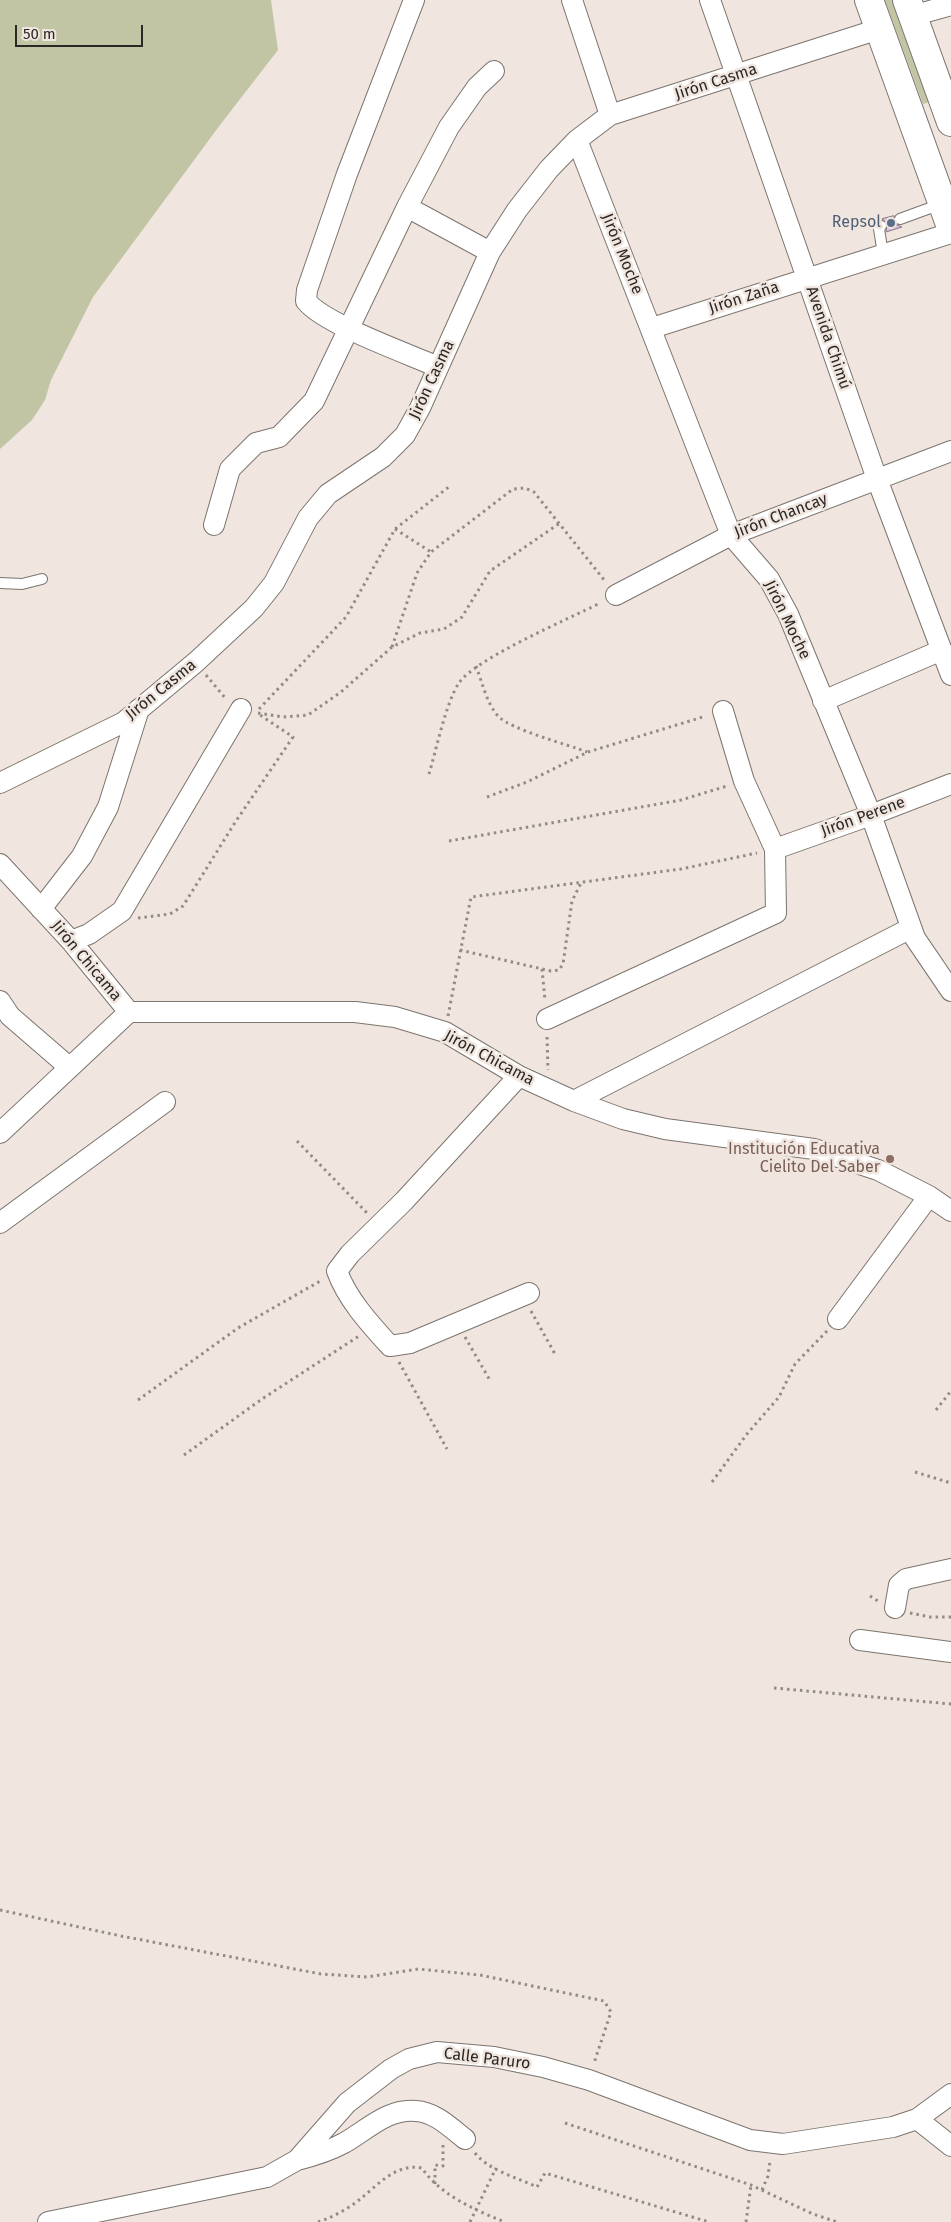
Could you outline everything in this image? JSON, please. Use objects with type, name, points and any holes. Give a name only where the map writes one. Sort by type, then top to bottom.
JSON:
[{"type":"main road","points":[[869,0],[947,216]]},
{"type":"main road","points":[[910,8],[951,122],[917,134]]},
{"type":"street","points":[[414,0],[347,174],[307,290],[306,301],[312,308],[348,328],[438,367]]},
{"type":"street","points":[[572,0],[610,115]]},
{"type":"street","name":"Avenida Chimú","points":[[710,0],[877,479],[951,675]]},
{"type":"street","points":[[910,8],[951,5]]},
{"type":"street","name":"Jirón Casma","points":[[0,783],[124,722],[196,662],[254,608],[274,583],[308,518],[328,494],[383,457],[405,435],[490,252],[517,210],[549,169],[577,140],[610,115],[879,29]]},
{"type":"street","points":[[214,526],[230,469],[256,443],[279,437],[314,401],[407,207],[449,127],[478,87],[494,71]]},
{"type":"street","name":"Jirón Moche","points":[[577,140],[652,328],[731,535],[769,579],[788,614],[871,815],[915,938],[951,991]]},
{"type":"street","points":[[407,207],[490,252]]},
{"type":"street","name":"Jirón Zaña","points":[[652,328],[951,233]]},
{"type":"street","name":"Jirón Chancay","points":[[616,595],[731,535],[951,451]]},
{"type":"street","points":[[823,700],[942,650]]},
{"type":"street","points":[[41,909],[82,856],[108,807],[139,709]]},
{"type":"street","points":[[71,942],[89,934],[122,911],[248,711]]},
{"type":"street","points":[[547,1019],[776,913],[775,849],[744,781],[723,711]]},
{"type":"street","name":"Jirón Perene","points":[[775,849],[951,784]]},
{"type":"street","name":"Jirón Chicama","points":[[0,864],[71,942],[129,1012],[356,1012],[395,1017],[445,1032],[519,1076],[574,1101],[623,1119],[665,1129],[814,1149],[878,1170],[929,1196],[951,1211]]},
{"type":"street","points":[[574,1101],[911,928]]},
{"type":"street","points":[[0,1001],[10,1016],[69,1067]]},
{"type":"street","points":[[0,1133],[129,1012]]},
{"type":"street","points":[[519,1076],[379,1226],[350,1254],[337,1271],[342,1283],[372,1327],[390,1346],[410,1343],[526,1295]]},
{"type":"street","points":[[0,1223],[166,1102]]},
{"type":"street","points":[[838,1319],[929,1196]]},
{"type":"street","points":[[895,1608],[899,1585],[906,1579],[951,1569]]},
{"type":"street","points":[[860,1640],[951,1652]]},
{"type":"street","name":"Calle Paruro","points":[[48,2222],[267,2177],[297,2160],[347,2103],[391,2068],[409,2059],[437,2052],[494,2057],[543,2067],[589,2080],[750,2140],[783,2144],[892,2127],[917,2119],[951,2094]]},
{"type":"street","points":[[297,2160],[322,2153],[342,2144],[390,2113],[417,2111],[440,2119],[463,2146]]},
{"type":"street","points":[[917,2119],[951,2146]]},
{"type":"lane","points":[[900,218],[947,216]]},
{"type":"lane","points":[[881,226],[879,229],[883,254]]},
{"type":"lane","points":[[0,583],[22,584],[42,579]]},
{"type":"path","points":[[248,711],[346,617],[395,529],[450,486]]},
{"type":"path","points":[[392,647],[418,573],[431,552],[513,489],[526,488],[534,492],[616,595],[476,666],[458,684],[444,722],[429,774]]},
{"type":"path","points":[[248,711],[283,717],[308,715],[342,692],[392,647],[420,633],[444,629],[462,617],[490,571],[560,523]]},
{"type":"path","points":[[395,529],[431,552]]},
{"type":"path","points":[[107,922],[170,914],[183,906],[236,821],[294,737],[248,711],[230,704],[196,662]]},
{"type":"path","points":[[476,666],[491,704],[498,716],[510,724],[588,752]]},
{"type":"path","points":[[487,797],[527,782],[588,752],[723,711]]},
{"type":"path","points":[[449,841],[682,800],[744,781]]},
{"type":"path","points":[[445,1032],[470,896],[681,869],[775,849]]},
{"type":"path","points":[[460,950],[551,971],[559,970],[563,964],[572,901],[582,882]]},
{"type":"path","points":[[297,1141],[379,1226]]},
{"type":"path","points":[[138,1400],[238,1328],[337,1271]]},
{"type":"path","points":[[526,1295],[555,1354]]},
{"type":"path","points":[[712,1482],[747,1434],[779,1397],[795,1364],[838,1319]]},
{"type":"path","points":[[458,1324],[491,1382]]},
{"type":"path","points":[[184,1455],[262,1399],[372,1327]]},
{"type":"path","points":[[390,1346],[447,1449]]},
{"type":"path","points":[[936,1410],[951,1391]]},
{"type":"path","points":[[916,1472],[951,1484]]},
{"type":"path","points":[[774,1688],[951,1704]]},
{"type":"path","points":[[0,1910],[321,1974],[367,1977],[418,1969],[471,1974],[604,2001],[611,2012],[589,2080]]},
{"type":"path","points":[[565,2123],[751,2185],[812,2214],[837,2222]]},
{"type":"path","points":[[436,2185],[435,2165],[443,2166],[443,2141],[463,2146],[479,2159],[538,2187],[544,2173],[709,2222]]},
{"type":"path","points":[[762,2190],[768,2176],[772,2143]]},
{"type":"path","points":[[463,2146],[479,2159]]},
{"type":"path","points":[[318,2222],[335,2216],[358,2201],[391,2173],[415,2167],[422,2168],[436,2185],[476,2210],[505,2222]]},
{"type":"path","points":[[470,2222],[496,2168]]},
{"type":"path","points":[[746,2222],[751,2185]]},
{"type":"path","points":[[335,2216],[335,2222]]},
{"type":"green space","points":[[0,0],[271,0],[278,50],[93,297],[51,380],[45,400],[32,420],[0,449]]},
{"type":"green space","points":[[885,0],[893,0],[930,102],[923,104]]},
{"type":"building","points":[[894,216],[895,224],[902,227],[886,232],[887,223],[882,219]]},
{"type":"place","name":"Repsol","points":[[891,223]]},
{"type":"place","name":"Institución Educativa Cielito Del Saber","points":[[890,1159]]}]
